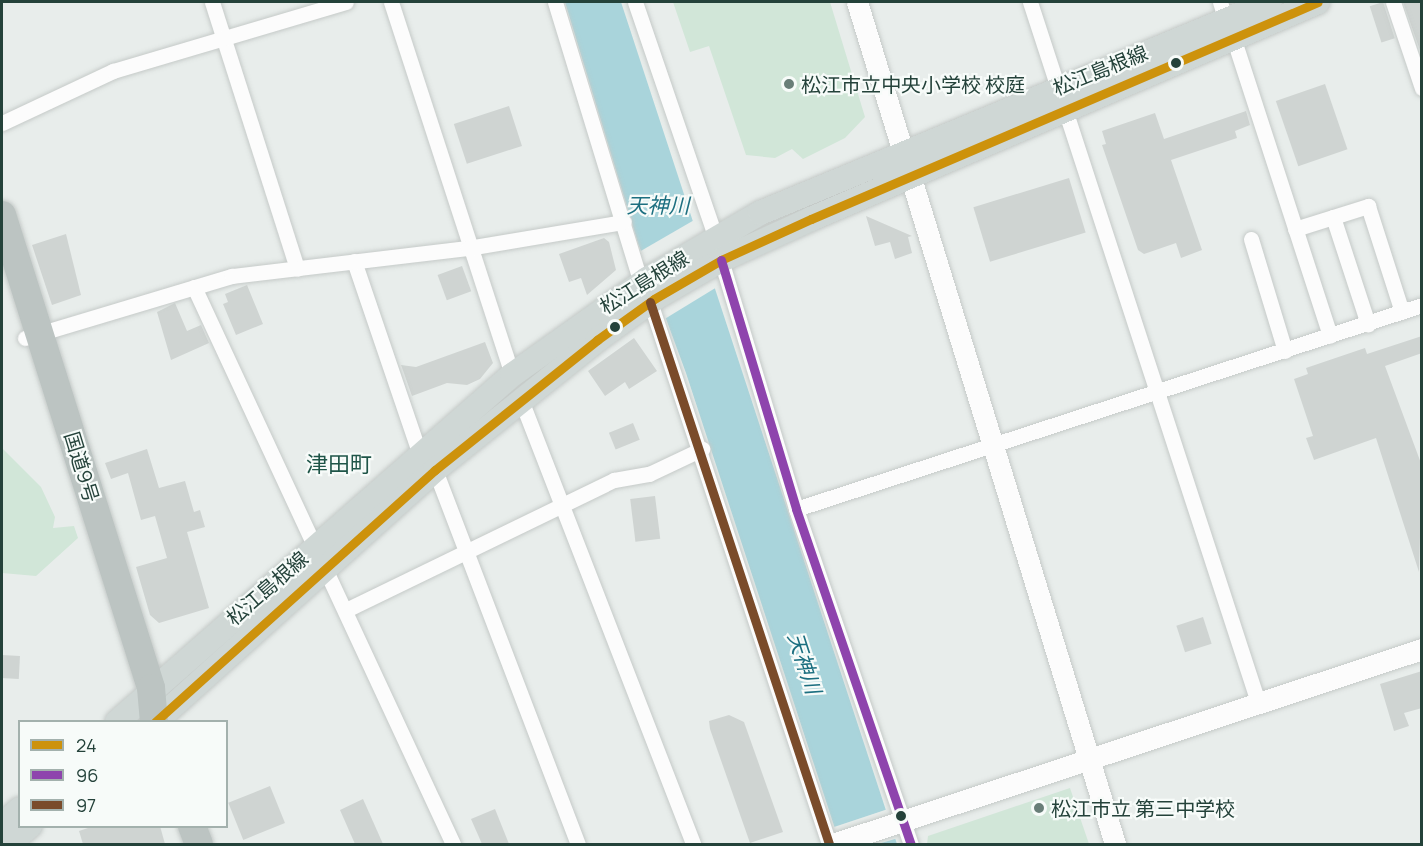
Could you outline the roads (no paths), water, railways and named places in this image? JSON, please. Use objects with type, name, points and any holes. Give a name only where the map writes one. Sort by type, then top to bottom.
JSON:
[{"type":"highway","name":"国道9号","points":[[2,214],[32,336],[151,710]]},
{"type":"highway","name":"国道9号","points":[[2,270],[32,336]]},
{"type":"highway","points":[[193,828],[199,844]]},
{"type":"main road","name":"松江島根線","points":[[716,250],[910,180],[1062,97],[1227,19],[1270,2]]},
{"type":"main road","name":"松江島根線","points":[[1227,19],[1318,2]]},
{"type":"main road","name":"松江島根線","points":[[123,720],[151,710],[326,568],[512,375],[716,250],[760,213],[902,152],[1062,97]]},
{"type":"main road","name":"松江島根線","points":[[151,710],[315,546],[428,463],[521,400],[648,291]]},
{"type":"main road","points":[[2,825],[18,811]]},
{"type":"main road","points":[[9,844],[28,828]]},
{"type":"street","points":[[212,2],[297,269]]},
{"type":"street","points":[[2,123],[76,85],[346,2]]},
{"type":"street","points":[[391,2],[468,248],[512,375]]},
{"type":"street","points":[[555,2],[624,222],[702,449],[831,844],[1422,649]]},
{"type":"street","points":[[635,2],[716,250],[796,508],[900,822],[911,844]]},
{"type":"street","points":[[857,2],[1087,760],[1115,844]]},
{"type":"street","points":[[1030,2],[1258,702]]},
{"type":"street","points":[[1393,2],[1422,88]]},
{"type":"street","points":[[1227,19],[1330,336]]},
{"type":"street","points":[[1295,229],[1368,206],[1402,312]]},
{"type":"street","points":[[1333,217],[1368,324]]},
{"type":"street","points":[[32,336],[232,276],[468,248],[624,222]]},
{"type":"street","points":[[1251,239],[1285,351]]},
{"type":"street","points":[[354,261],[428,463],[467,554],[578,844]]},
{"type":"street","points":[[194,287],[453,844]]},
{"type":"street","points":[[796,508],[1422,305]]},
{"type":"street","points":[[521,400],[693,844]]},
{"type":"street","points":[[346,610],[467,554],[614,480],[649,474],[702,449]]},
{"type":"water","name":"天神川","points":[[565,2],[621,2],[897,844],[840,844],[686,373],[638,243]]},
{"type":"place","name":"松江市立中央小学校 校庭","points":[[789,84]]},
{"type":"place","name":"松江市立 第三中学校","points":[[1039,808]]},
{"type":"district","name":"津田町","points":[[339,465]]}]
